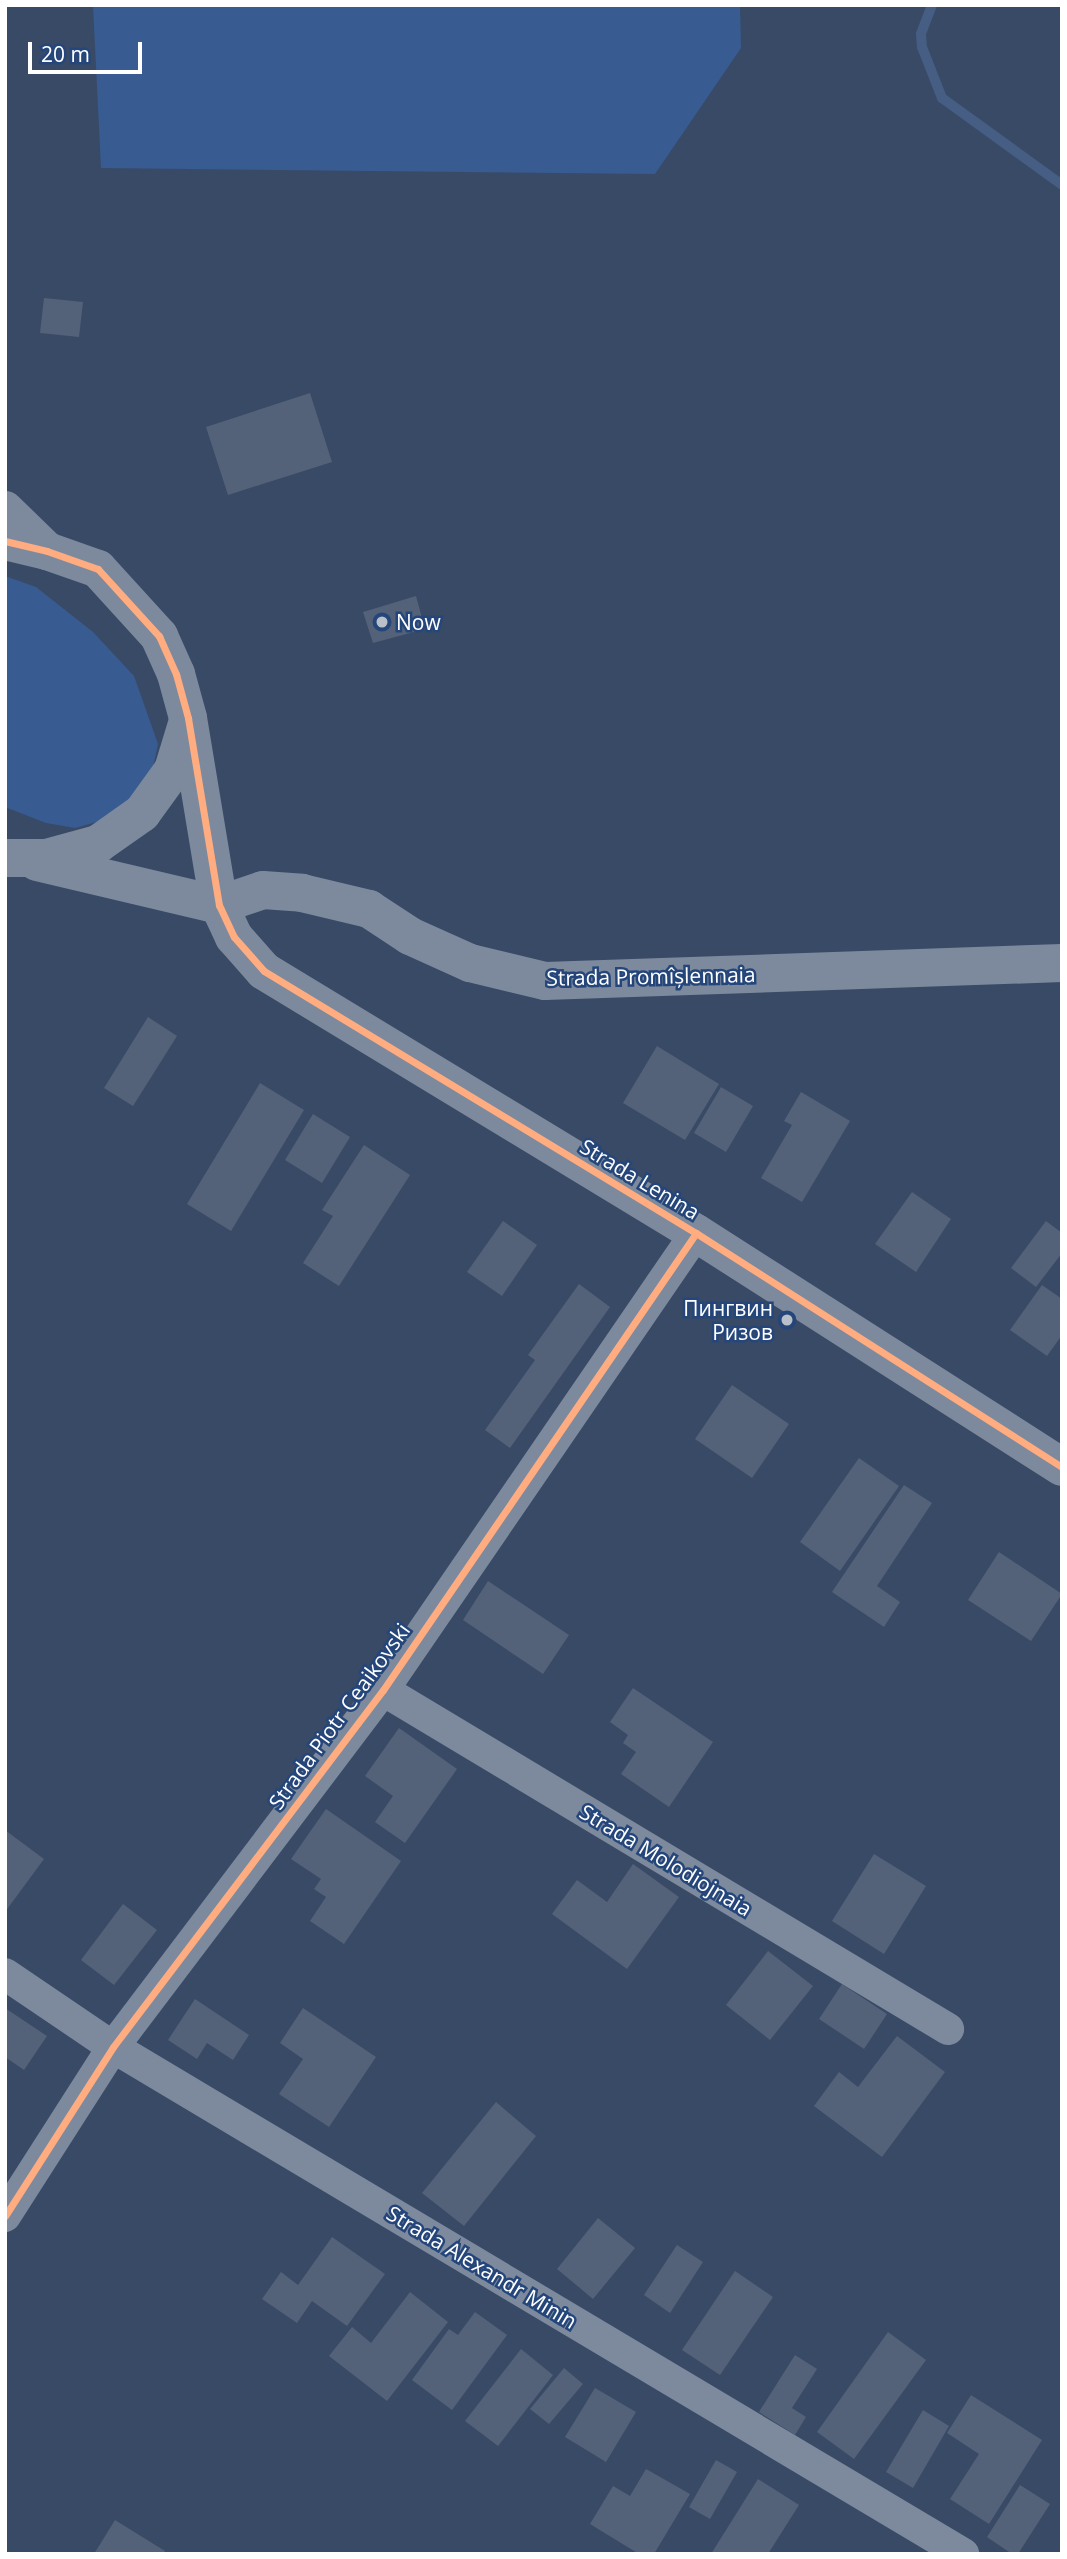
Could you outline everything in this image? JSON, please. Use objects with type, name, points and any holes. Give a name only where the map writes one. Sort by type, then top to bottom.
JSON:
[{"type":"street","points":[[5,510],[47,551]]},
{"type":"street","name":"Strada Lenina","points":[[5,541],[47,551],[98,569],[159,636],[176,674],[188,718],[219,905],[234,937],[264,971],[696,1233],[1062,1467]]},
{"type":"street","points":[[13,858],[46,858],[98,844],[142,813],[173,770],[188,718]]},
{"type":"street","points":[[13,858],[219,905]]},
{"type":"street","name":"Strada Promîșlennaia","points":[[219,905],[263,890],[302,894],[369,909],[411,936],[470,963],[545,981],[1062,963]]},
{"type":"street","name":"Strada Piotr Ceaikovski","points":[[5,2216],[113,2047],[383,1690],[696,1233]]},
{"type":"street","name":"Strada Molodiojnaia","points":[[383,1690],[948,2029]]},
{"type":"street","name":"Strada Alexandr Minin","points":[[5,1974],[113,2047],[963,2554]]},
{"type":"shaded area","points":[[93,5],[740,5],[741,48],[655,174],[101,168]]},
{"type":"shaded area","points":[[5,576],[36,587],[93,632],[134,676],[158,744],[151,777],[141,790],[107,819],[75,828],[46,823],[5,807]]},
{"type":"building","points":[[44,298],[83,302],[79,337],[40,333]]},
{"type":"building","points":[[310,393],[332,462],[228,495],[206,427]]},
{"type":"building","points":[[416,596],[425,629],[373,643],[363,612]]},
{"type":"building","points":[[148,1017],[177,1036],[133,1106],[104,1088]]},
{"type":"building","points":[[657,1046],[719,1084],[685,1140],[623,1103]]},
{"type":"building","points":[[260,1083],[304,1110],[231,1231],[187,1204]]},
{"type":"building","points":[[721,1087],[753,1106],[726,1152],[694,1133]]},
{"type":"building","points":[[801,1092],[850,1121],[802,1202],[761,1178],[792,1125],[784,1121]]},
{"type":"building","points":[[313,1114],[350,1137],[322,1183],[285,1160]]},
{"type":"building","points":[[364,1145],[410,1175],[339,1286],[303,1263],[333,1216],[322,1210]]},
{"type":"building","points":[[912,1192],[951,1219],[916,1272],[875,1244]]},
{"type":"building","points":[[503,1221],[537,1245],[502,1296],[467,1272]]},
{"type":"building","points":[[1046,1221],[1062,1233],[1062,1253],[1036,1287],[1011,1268]]},
{"type":"building","points":[[579,1284],[610,1307],[510,1448],[485,1430],[535,1360],[528,1355]]},
{"type":"building","points":[[1042,1285],[1062,1299],[1062,1335],[1047,1356],[1010,1330]]},
{"type":"building","points":[[732,1385],[789,1424],[752,1478],[695,1439]]},
{"type":"building","points":[[859,1458],[899,1486],[840,1571],[800,1542]]},
{"type":"building","points":[[904,1485],[932,1503],[877,1586],[900,1602],[884,1627],[832,1592]]},
{"type":"building","points":[[999,1552],[1062,1594],[1031,1641],[968,1600]]},
{"type":"building","points":[[488,1581],[569,1635],[543,1674],[463,1620]]},
{"type":"building","points":[[633,1688],[713,1742],[669,1807],[621,1774],[636,1752],[623,1743],[628,1735],[610,1722]]},
{"type":"building","points":[[399,1728],[457,1769],[405,1843],[375,1822],[393,1796],[365,1776]]},
{"type":"building","points":[[326,1809],[401,1861],[344,1944],[310,1921],[326,1897],[314,1889],[321,1879],[291,1859]]},
{"type":"building","points":[[5,1830],[44,1859],[5,1912]]},
{"type":"building","points":[[874,1854],[926,1886],[884,1954],[832,1921]]},
{"type":"building","points":[[633,1864],[679,1897],[627,1969],[552,1914],[577,1880],[607,1902]]},
{"type":"building","points":[[123,1904],[157,1930],[114,1985],[81,1960]]},
{"type":"building","points":[[768,1951],[813,1986],[770,2040],[726,2005]]},
{"type":"building","points":[[842,1984],[887,2014],[864,2049],[819,2019]]},
{"type":"building","points":[[195,1999],[249,2035],[233,2060],[207,2043],[197,2059],[168,2040]]},
{"type":"building","points":[[5,2008],[47,2036],[24,2070],[5,2057]]},
{"type":"building","points":[[303,2008],[376,2057],[329,2127],[279,2094],[303,2059],[280,2043]]},
{"type":"building","points":[[897,2036],[945,2072],[882,2157],[814,2106],[839,2072],[858,2087]]},
{"type":"building","points":[[496,2102],[536,2136],[464,2226],[422,2193]]},
{"type":"building","points":[[598,2218],[635,2248],[593,2299],[557,2269]]},
{"type":"building","points":[[332,2237],[385,2274],[347,2326],[312,2301],[297,2323],[262,2299],[281,2272],[298,2285]]},
{"type":"building","points":[[677,2245],[703,2262],[670,2313],[644,2295]]},
{"type":"building","points":[[735,2271],[773,2297],[720,2375],[682,2350]]},
{"type":"building","points":[[410,2292],[448,2322],[387,2401],[329,2356],[352,2327],[371,2343]]},
{"type":"building","points":[[475,2312],[507,2335],[452,2410],[412,2380],[449,2329],[458,2335]]},
{"type":"building","points":[[888,2332],[926,2360],[854,2459],[817,2432]]},
{"type":"building","points":[[521,2349],[553,2375],[498,2446],[465,2421]]},
{"type":"building","points":[[795,2355],[817,2369],[792,2408],[806,2417],[795,2435],[759,2412]]},
{"type":"building","points":[[564,2368],[583,2384],[549,2424],[530,2409]]},
{"type":"building","points":[[595,2388],[636,2412],[606,2462],[565,2437]]},
{"type":"building","points":[[971,2395],[1042,2440],[989,2524],[950,2499],[979,2454],[947,2433]]},
{"type":"building","points":[[923,2410],[949,2426],[913,2488],[886,2472]]},
{"type":"building","points":[[716,2460],[737,2472],[710,2519],[689,2507]]},
{"type":"building","points":[[646,2469],[690,2494],[654,2554],[639,2554],[590,2524],[613,2486],[630,2496]]},
{"type":"building","points":[[758,2479],[799,2505],[768,2554],[711,2554]]},
{"type":"building","points":[[1020,2485],[1050,2504],[1018,2554],[1012,2554],[987,2537]]},
{"type":"building","points":[[115,2520],[165,2551],[163,2554],[94,2554]]},
{"type":"waterway","points":[[932,5],[921,34],[922,47],[942,98],[1062,185]]},
{"type":"cycle path","points":[[5,541],[47,551],[98,569],[159,636],[176,674],[188,718],[219,905],[234,937],[264,971],[696,1233],[1062,1467]]},
{"type":"cycle path","points":[[5,2216],[113,2047],[383,1690],[696,1233]]},
{"type":"place","name":"Now","points":[[382,622]]},
{"type":"place","name":"Пингвин Ризов","points":[[787,1320]]}]
